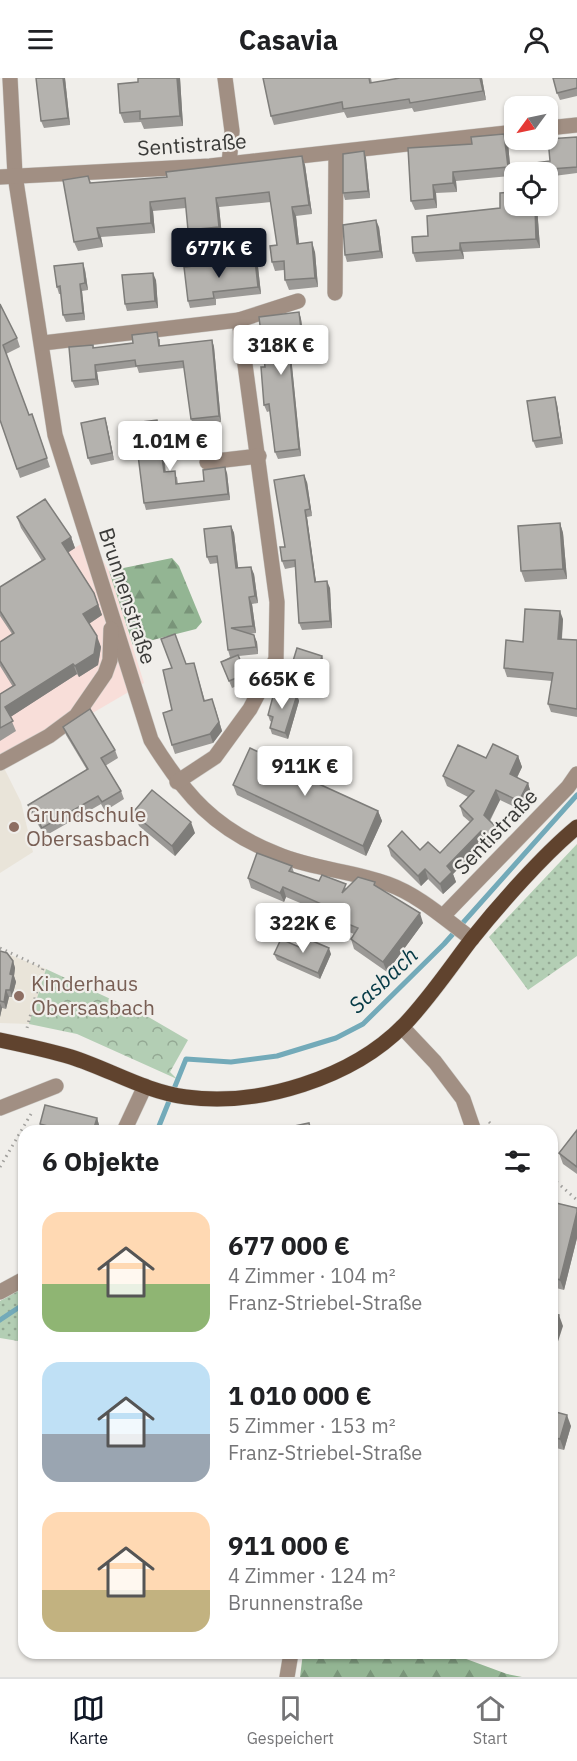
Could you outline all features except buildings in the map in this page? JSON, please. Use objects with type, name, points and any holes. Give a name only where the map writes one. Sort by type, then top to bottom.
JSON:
[{"type":"main road","points":[[0,1040],[71,1057],[166,1094],[187,1098],[223,1100],[259,1097],[299,1087],[374,1049],[402,1027],[430,996],[468,937],[577,827]]},
{"type":"street","name":"Brunnenstraße","points":[[10,78],[7,176],[43,343],[56,435],[151,740],[177,782],[218,823],[277,855],[390,884],[447,918],[468,937]]},
{"type":"street","points":[[225,78],[232,131],[230,164]]},
{"type":"street","points":[[558,127],[577,125]]},
{"type":"street","name":"Sentistraße","points":[[7,176],[230,164],[336,154],[504,133]]},
{"type":"street","points":[[335,293],[336,154]]},
{"type":"street","points":[[43,343],[239,320],[298,301]]},
{"type":"street","points":[[177,782],[215,757],[250,709],[276,659],[277,602],[239,320]]},
{"type":"street","points":[[207,462],[259,456]]},
{"type":"street","points":[[0,763],[49,736],[76,716],[105,674],[110,660],[112,617]]},
{"type":"street","name":"Sentistraße","points":[[447,918],[577,774]]},
{"type":"street","points":[[402,1027],[435,1062],[463,1099],[472,1125]]},
{"type":"street","points":[[0,1108],[56,1086]]},
{"type":"street","points":[[127,1125],[145,1086]]},
{"type":"street","points":[[0,1292],[18,1282]]},
{"type":"street","points":[[287,1677],[290,1659]]},
{"type":"path","points":[[0,948],[42,968],[23,1045]]},
{"type":"path","points":[[24,1125],[33,1110]]},
{"type":"path","points":[[0,1167],[18,1136]]},
{"type":"path","points":[[558,1183],[577,1200]]},
{"type":"shaded area","points":[[91,538],[109,571],[144,683],[0,767],[0,593]]},
{"type":"shaded area","name":"Grundschule Obersasbach","points":[[3,766],[21,802],[33,852],[0,873],[0,768]]},
{"type":"shaded area","name":"Kinderhaus Obersasbach","points":[[0,951],[46,969],[29,1024],[0,1023]]},
{"type":"green space","points":[[172,558],[179,566],[202,622],[196,629],[133,645],[109,571]]},
{"type":"green space","points":[[577,844],[577,956],[528,990],[489,937]]},
{"type":"green space","points":[[46,969],[145,1015],[188,1040],[170,1072],[177,1079],[77,1034],[29,1024]]},
{"type":"green space","points":[[18,1290],[18,1341],[0,1338],[0,1301]]},
{"type":"green space","points":[[302,1659],[466,1659],[522,1677],[300,1677]]},
{"type":"waterway","name":"Sasbach","points":[[159,1125],[186,1059],[231,1062],[277,1056],[336,1038],[363,1024],[444,944],[577,795]]},
{"type":"waterway","name":"Sasbach","points":[[0,1320],[18,1308]]},
{"type":"place","name":"Grundschule Obersasbach","points":[[14,827]]},
{"type":"place","name":"Kinderhaus Obersasbach","points":[[19,996]]}]
